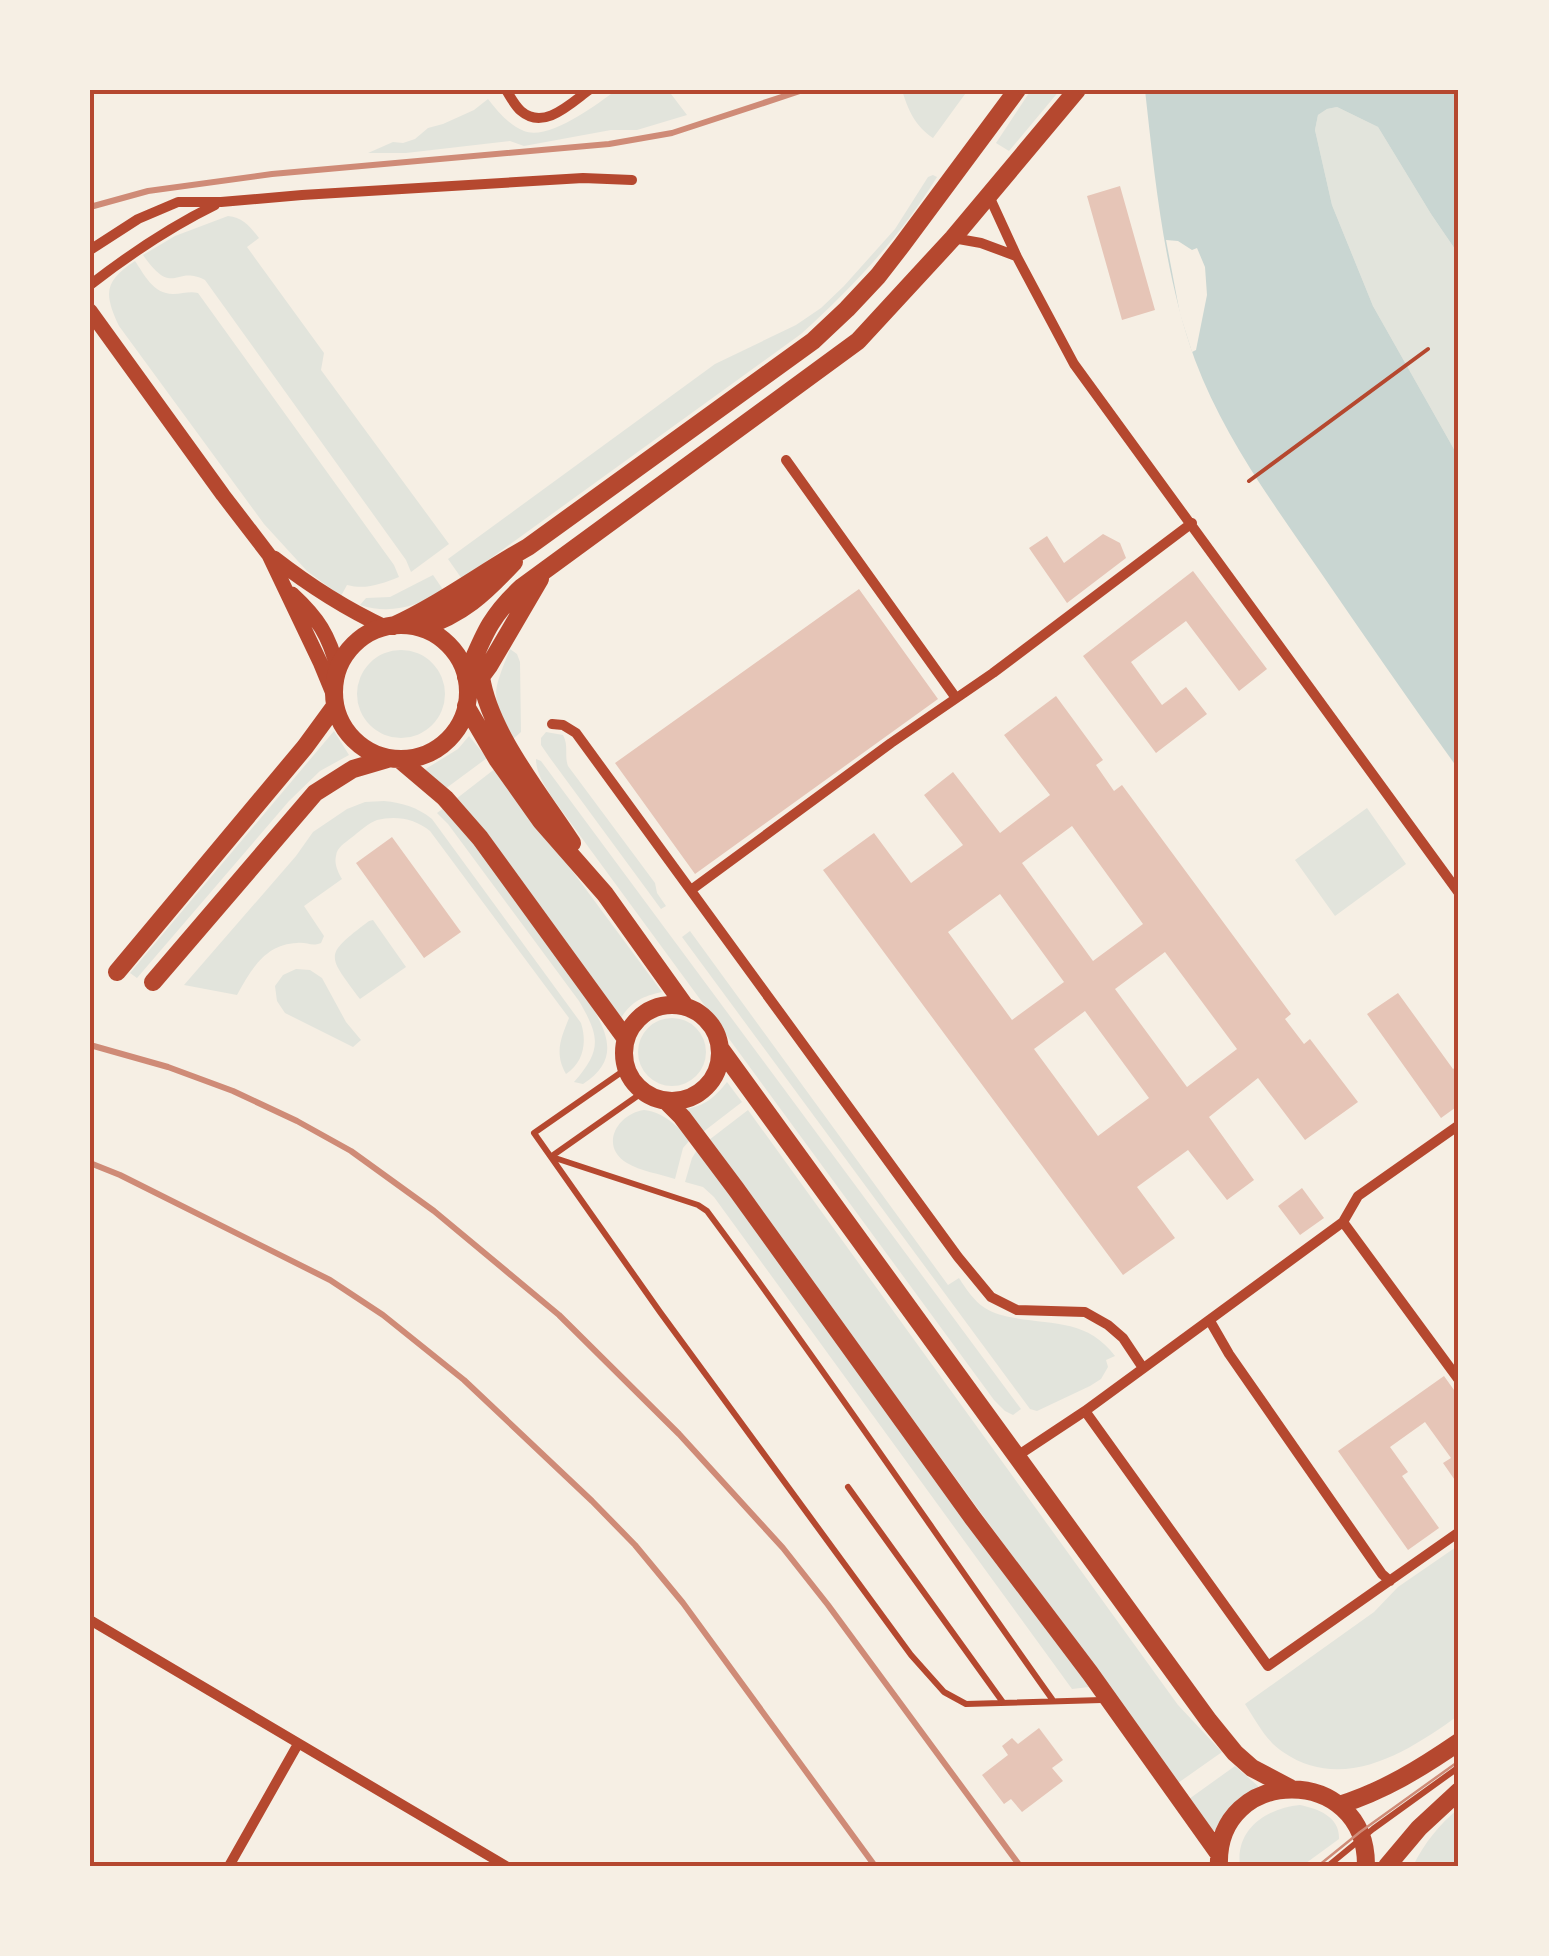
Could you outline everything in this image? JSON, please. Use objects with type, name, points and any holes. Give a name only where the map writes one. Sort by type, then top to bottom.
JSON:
[{"type":"main road","points":[[626,1039],[480,838],[445,798],[395,758],[378,755],[355,741],[340,719],[335,701],[342,660],[356,642],[374,630],[422,613],[528,547],[812,341],[878,276],[1017,90]]},
{"type":"main road","points":[[153,982],[315,793],[352,769],[422,755],[442,744],[457,728],[470,689],[545,570],[858,341],[953,238],[1077,90]]},
{"type":"main road","points":[[389,626],[421,628],[442,622],[469,606],[528,547]]},
{"type":"main road","points":[[421,628],[454,652],[496,759],[541,821],[604,894]]},
{"type":"main road","points":[[470,689],[489,711],[604,894],[685,1006]]},
{"type":"main road","points":[[117,972],[306,747],[335,701]]},
{"type":"main road","points":[[667,1102],[695,1096],[706,1088],[720,1062],[720,1048],[709,1022],[698,1012],[672,1004],[648,1010],[630,1028],[624,1054],[630,1078],[682,1117],[1109,1700],[1219,1860]]},
{"type":"main road","points":[[720,1048],[1234,1753],[1252,1768],[1290,1788]]},
{"type":"main road","points":[[1339,1805],[1416,1772],[1459,1742]]},
{"type":"main road","points":[[1219,1860],[1224,1833],[1235,1815],[1260,1796],[1290,1788],[1324,1796],[1352,1817],[1362,1837],[1366,1866]]},
{"type":"main road","points":[[1388,1866],[1419,1828],[1459,1792]]},
{"type":"street","points":[[506,90],[522,112],[534,118],[558,112],[589,90]]},
{"type":"street","points":[[90,250],[138,219],[178,202],[583,178],[632,180]]},
{"type":"street","points":[[989,196],[1074,364],[1459,893]]},
{"type":"street","points":[[90,285],[135,250],[221,202]]},
{"type":"street","points":[[953,238],[981,242],[1017,256]]},
{"type":"street","points":[[90,311],[270,554],[346,610],[389,626]]},
{"type":"street","points":[[786,460],[956,698]]},
{"type":"street","points":[[691,890],[993,673],[1192,523]]},
{"type":"street","points":[[270,554],[335,701]]},
{"type":"street","points":[[286,588],[314,614],[326,634],[338,670]]},
{"type":"street","points":[[552,724],[576,732],[991,1298],[1017,1310],[1085,1312],[1122,1338],[1144,1368]]},
{"type":"street","points":[[1017,1456],[1085,1411],[1343,1222],[1358,1196],[1459,1125]]},
{"type":"street","points":[[1343,1222],[1459,1380]]},
{"type":"street","points":[[1210,1321],[1360,1543],[1390,1580]]},
{"type":"street","points":[[1085,1411],[1268,1666],[1459,1532]]},
{"type":"street","points":[[90,1620],[506,1866]]},
{"type":"street","points":[[229,1866],[298,1744]]},
{"type":"lane","points":[[626,1068],[534,1134],[927,1674],[953,1699],[966,1704],[1109,1700]]},
{"type":"lane","points":[[550,1156],[644,1092]]},
{"type":"lane","points":[[550,1156],[707,1211],[1053,1700]]},
{"type":"lane","points":[[848,1487],[1003,1702]]},
{"type":"lane","points":[[1328,1866],[1459,1767]]},
{"type":"path","points":[[1249,481],[1428,349]]},
{"type":"shaded area","points":[[616,90],[668,90],[687,115],[637,130],[611,130],[524,146],[510,141],[406,153],[368,153],[393,142],[415,139],[428,128],[474,110],[488,99],[513,125],[534,133],[572,120]]},
{"type":"shaded area","points":[[902,90],[968,90],[933,138],[913,117]]},
{"type":"shaded area","points":[[1031,90],[1060,90],[1009,151],[996,143]]},
{"type":"shaded area","points":[[1145,90],[1458,90],[1459,255],[1378,127],[1337,107],[1318,115],[1315,130],[1332,205],[1373,306],[1459,458],[1459,770],[1267,494],[1207,388],[1184,327],[1168,261]]},
{"type":"shaded area","points":[[1337,107],[1378,127],[1459,255],[1459,458],[1373,306],[1332,205],[1315,130],[1318,115]]},
{"type":"shaded area","points":[[933,175],[937,177],[891,241],[801,334],[462,579],[448,559],[715,364],[796,325],[821,308],[895,229]]},
{"type":"shaded area","points":[[228,216],[242,220],[259,238],[247,247],[324,353],[321,370],[449,544],[411,572],[205,280],[195,276],[168,278],[143,255],[175,236]]},
{"type":"shaded area","points":[[135,261],[160,291],[198,293],[399,577],[367,587],[347,585],[341,596],[307,571],[264,524],[119,326],[110,288]]},
{"type":"shaded area","points":[[433,575],[444,591],[424,601],[393,609],[360,605],[366,598],[390,597]]},
{"type":"shaded area","points":[[510,649],[520,662],[521,732],[513,739],[496,694]]},
{"type":"shaded area","points":[[401,650],[432,663],[445,694],[432,725],[401,738],[370,725],[357,694],[370,663]]},
{"type":"shaded area","points":[[334,731],[349,755],[320,771],[289,801],[137,978],[130,973]]},
{"type":"shaded area","points":[[546,732],[563,735],[568,766],[655,883],[666,906],[661,909],[541,745]]},
{"type":"shaded area","points":[[469,736],[487,758],[445,789],[424,770],[458,749]]},
{"type":"shaded area","points":[[536,759],[1021,1409],[1013,1415],[994,1400],[551,796]]},
{"type":"shaded area","points":[[496,768],[662,992],[638,1001],[620,1020],[456,799]]},
{"type":"shaded area","points":[[365,802],[409,806],[432,819],[581,1023],[582,1051],[577,1064],[566,1074],[560,1052],[569,1018],[430,831],[405,819],[374,821],[338,850],[336,862],[342,879],[304,906],[324,936],[321,943],[276,948],[254,968],[237,995],[184,985],[313,832],[347,809]]},
{"type":"shaded area","points":[[445,807],[598,1017],[606,1038],[606,1057],[583,1084],[574,1082],[590,1061],[595,1043],[586,1014],[437,813]]},
{"type":"shaded area","points":[[1367,808],[1406,864],[1335,916],[1295,860]]},
{"type":"shaded area","points":[[373,920],[406,967],[360,999],[341,973],[335,956],[344,942]]},
{"type":"shaded area","points":[[690,931],[948,1285],[959,1278],[977,1302],[996,1313],[1070,1326],[1094,1336],[1115,1356],[1106,1360],[1108,1367],[1101,1379],[1037,1411],[1030,1409],[682,937]]},
{"type":"shaded area","points":[[296,969],[310,970],[322,978],[346,1022],[361,1040],[353,1047],[285,1013],[277,1001],[275,986],[283,975]]},
{"type":"shaded area","points":[[672,1018],[685,1020],[696,1028],[704,1039],[704,1065],[696,1076],[685,1084],[672,1086],[659,1084],[648,1076],[640,1065],[638,1052],[640,1039],[648,1028],[659,1020]]},
{"type":"shaded area","points":[[727,1082],[742,1102],[703,1132],[685,1109],[709,1100]]},
{"type":"shaded area","points":[[644,1110],[670,1120],[690,1140],[683,1148],[675,1179],[632,1166],[614,1148],[619,1124]]},
{"type":"shaded area","points":[[748,1110],[1178,1705],[1222,1752],[1178,1783],[709,1140]]},
{"type":"shaded area","points":[[697,1150],[1089,1687],[1072,1689],[714,1197],[703,1187],[685,1182]]},
{"type":"shaded area","points":[[1459,1545],[1459,1715],[1397,1754],[1352,1768],[1306,1764],[1277,1747],[1245,1704],[1374,1612],[1398,1587]]},
{"type":"shaded area","points":[[1235,1766],[1258,1790],[1232,1809],[1212,1831],[1189,1799]]},
{"type":"shaded area","points":[[1300,1805],[1332,1820],[1339,1839],[1302,1866],[1240,1866],[1248,1831],[1265,1816]]},
{"type":"shaded area","points":[[1459,1808],[1459,1866],[1413,1866],[1433,1834]]},
{"type":"pier","points":[[1166,240],[1178,241],[1192,250],[1197,248],[1205,267],[1207,295],[1196,350],[1192,352],[1180,314]]},
{"type":"building","points":[[1120,186],[1155,310],[1122,320],[1087,196]]},
{"type":"building","points":[[1103,534],[1120,543],[1126,558],[1067,603],[1029,548],[1047,536],[1064,563]]},
{"type":"building","points":[[1193,571],[1267,669],[1239,691],[1186,621],[1131,662],[1162,705],[1186,687],[1207,714],[1156,753],[1083,656]]},
{"type":"building","points":[[859,589],[938,699],[695,874],[615,763]]},
{"type":"building","points":[[1056,696],[1103,760],[1096,765],[1114,791],[1122,785],[1291,1014],[1285,1019],[1304,1044],[1310,1039],[1358,1102],[1305,1140],[1258,1078],[1209,1117],[1254,1180],[1227,1200],[1188,1150],[1137,1187],[1175,1238],[1123,1275],[823,870],[874,833],[911,883],[963,845],[924,795],[953,772],[1000,833],[1050,795],[1004,735]],"holes":[[[1072,826],[1143,924],[1093,961],[1022,863]],[[1000,894],[1064,982],[1012,1020],[948,932]],[[1165,952],[1237,1049],[1187,1087],[1115,989]],[[1085,1011],[1149,1098],[1098,1136],[1034,1049]]]},
{"type":"building","points":[[392,837],[461,932],[424,958],[356,863]]},
{"type":"building","points":[[1398,993],[1453,1069],[1459,1065],[1459,1105],[1441,1118],[1367,1014]]},
{"type":"building","points":[[1302,1188],[1324,1218],[1300,1235],[1278,1206]]},
{"type":"building","points":[[1444,1376],[1459,1397],[1459,1486],[1443,1463],[1451,1458],[1425,1422],[1390,1447],[1408,1472],[1402,1476],[1439,1528],[1408,1550],[1338,1451]]},
{"type":"building","points":[[1039,1728],[1063,1760],[1052,1768],[1063,1781],[1022,1812],[1011,1799],[1004,1804],[982,1775],[1008,1755],[1002,1746],[1012,1738],[1018,1744]]},
{"type":"tram line","points":[[1318,1866],[1459,1761]]},
{"type":"railway","points":[[90,207],[148,191],[272,174],[609,144],[672,133],[800,91]]},
{"type":"railway","points":[[90,1045],[233,1091],[351,1151],[434,1211],[559,1315],[679,1434],[783,1548],[1020,1866]]},
{"type":"railway","points":[[90,1163],[330,1280],[383,1315],[464,1380],[635,1545],[683,1603],[875,1866]]}]
